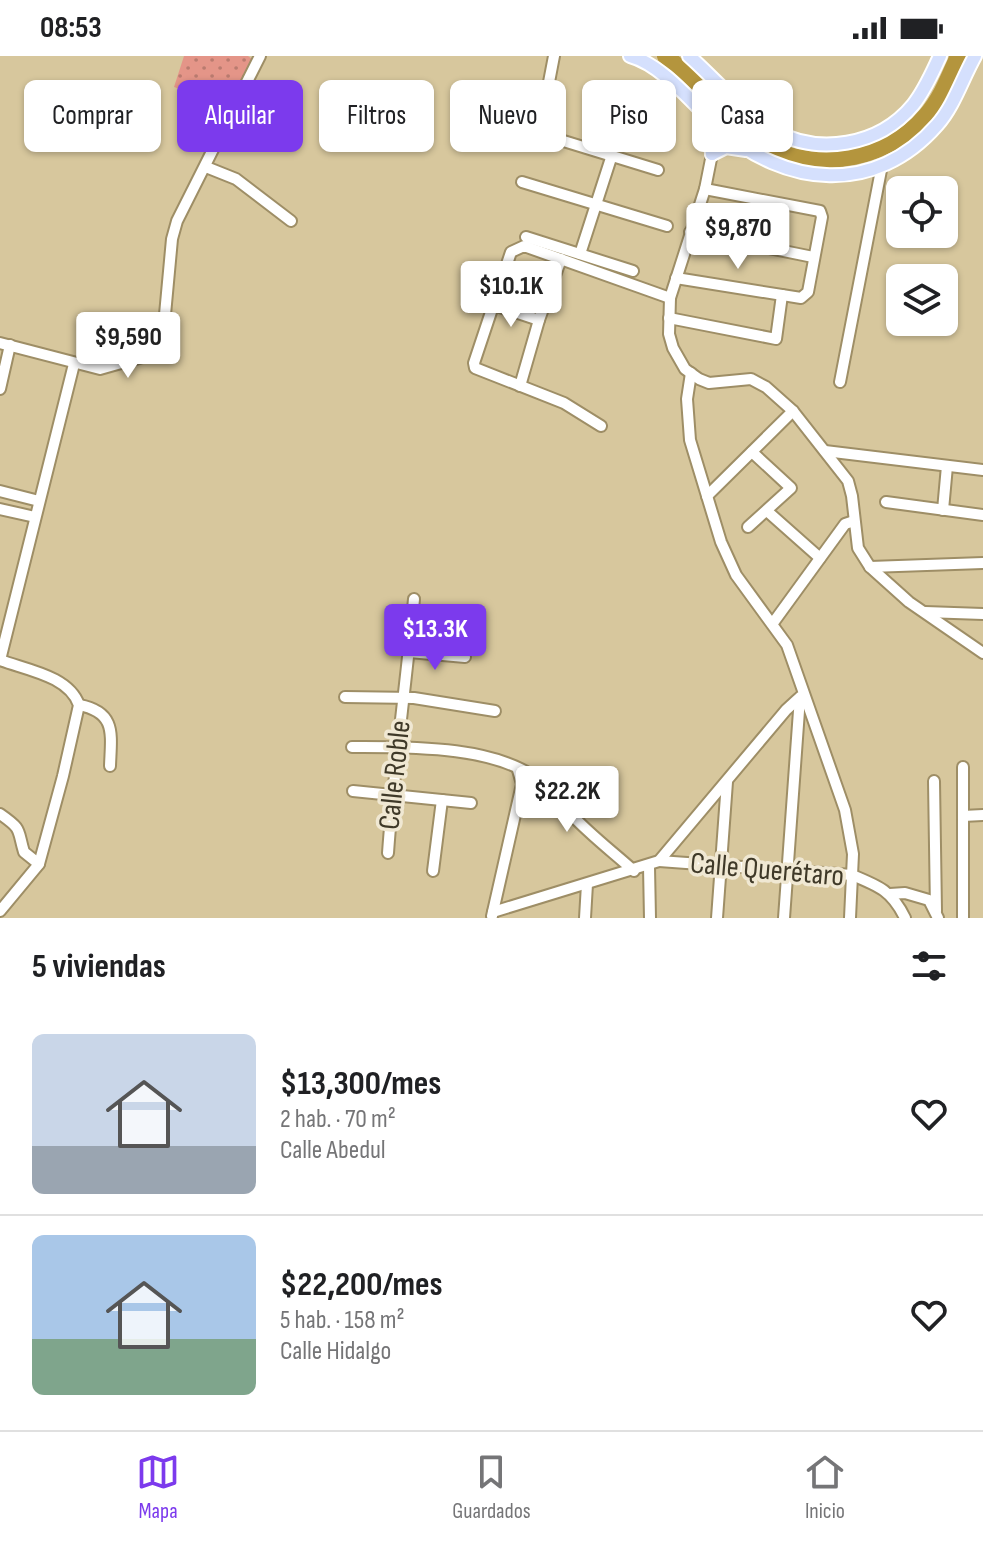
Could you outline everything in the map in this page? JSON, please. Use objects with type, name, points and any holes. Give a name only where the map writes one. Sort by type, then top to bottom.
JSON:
[{"type":"main road","points":[[630,56],[653,66],[692,103]]},
{"type":"main road","points":[[689,56],[714,80]]},
{"type":"main road","points":[[793,139],[809,144],[832,145],[857,141],[880,131],[912,107],[925,89],[940,56]]},
{"type":"main road","points":[[750,152],[776,166],[816,175],[845,175],[882,165],[900,156],[936,127],[975,56]]},
{"type":"main road","points":[[712,154],[716,152]]},
{"type":"street","points":[[0,389],[5,344],[100,369],[155,355],[162,347],[172,239],[177,221],[260,56]]},
{"type":"street","points":[[554,56],[540,129],[557,139],[611,158],[658,170]]},
{"type":"street","points":[[712,154],[705,189],[670,298],[669,334],[673,348],[685,369],[709,383],[751,379],[766,387],[793,411],[848,481],[858,548],[870,567],[923,612],[983,653]]},
{"type":"street","points":[[580,254],[611,158]]},
{"type":"street","points":[[840,382],[882,165]]},
{"type":"street","points":[[206,167],[236,179],[291,221]]},
{"type":"street","points":[[522,182],[667,226]]},
{"type":"street","points":[[676,278],[801,298],[808,292],[822,217],[820,211],[705,189]]},
{"type":"street","points":[[690,232],[813,257]]},
{"type":"street","points":[[526,237],[633,271]]},
{"type":"street","points":[[601,426],[564,403],[475,368],[474,363],[511,252],[524,246],[670,298]]},
{"type":"street","points":[[520,386],[561,259]]},
{"type":"street","points":[[669,318],[776,339],[782,295]]},
{"type":"street","points":[[494,305],[539,320]]},
{"type":"street","points":[[74,364],[0,660],[67,685],[77,700],[99,711],[111,726],[110,766]]},
{"type":"street","points":[[691,373],[687,399],[690,440],[721,542],[736,575],[787,645],[801,697],[851,829],[850,918]]},
{"type":"street","points":[[707,496],[793,411]]},
{"type":"street","points":[[825,451],[983,470]]},
{"type":"street","points":[[748,527],[791,488],[752,452]]},
{"type":"street","points":[[943,510],[947,466]]},
{"type":"street","points":[[0,491],[39,501]]},
{"type":"street","points":[[886,502],[983,515]]},
{"type":"street","points":[[0,509],[35,517]]},
{"type":"street","points":[[767,511],[820,558]]},
{"type":"street","points":[[773,623],[845,524],[854,521]]},
{"type":"street","points":[[870,567],[983,563]]},
{"type":"street","name":"Calle Roble","points":[[388,853],[396,747],[414,599]]},
{"type":"street","points":[[923,612],[983,614]]},
{"type":"street","points":[[409,652],[465,657]]},
{"type":"street","points":[[345,697],[404,698],[495,711]]},
{"type":"street","points":[[650,918],[654,864],[786,710],[801,697]]},
{"type":"street","points":[[784,918],[801,697]]},
{"type":"street","points":[[0,911],[39,864],[63,776],[77,700]]},
{"type":"street","points":[[352,747],[396,747],[491,756],[508,762],[539,780],[571,814],[634,871]]},
{"type":"street","points":[[963,767],[963,918]]},
{"type":"street","points":[[492,915],[522,784],[518,770]]},
{"type":"street","points":[[934,781],[937,914]]},
{"type":"street","points":[[717,918],[727,782]]},
{"type":"street","points":[[353,791],[471,803]]},
{"type":"street","points":[[433,871],[442,800]]},
{"type":"street","points":[[0,814],[18,828],[23,837],[24,852],[39,864]]},
{"type":"street","points":[[963,816],[983,815]]},
{"type":"street","name":"Calle Querétaro","points":[[492,915],[514,905],[654,864],[720,865],[852,875],[890,894]]},
{"type":"street","points":[[585,918],[587,884]]},
{"type":"street","points":[[890,894],[905,893],[929,900],[937,914]]},
{"type":"street","points":[[890,894],[905,918]]},
{"type":"street","points":[[514,905],[514,918]]},
{"type":"shaded area","points":[[184,56],[248,56],[252,59],[244,80],[177,80],[177,88],[174,87]]},
{"type":"waterway","points":[[665,56],[749,136],[770,148],[817,160],[865,154],[888,145],[908,132],[936,101],[958,56]]}]
